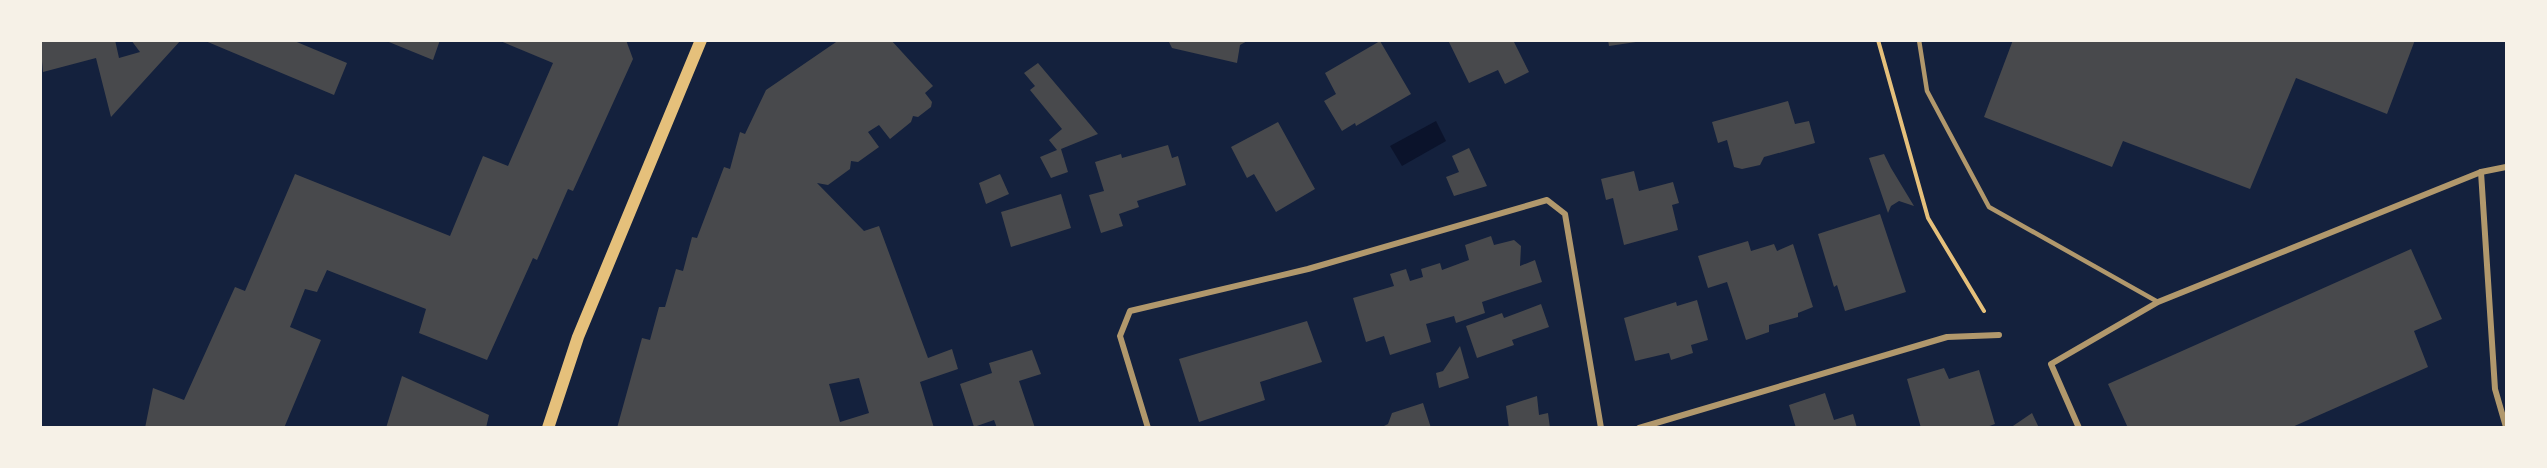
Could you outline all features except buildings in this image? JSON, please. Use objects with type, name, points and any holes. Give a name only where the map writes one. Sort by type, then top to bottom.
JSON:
[{"type":"main road","points":[[548,428],[578,337],[701,40]]},
{"type":"street","points":[[2079,428],[2051,364],[2158,302],[2481,172],[2506,167]]},
{"type":"street","points":[[2481,172],[2495,389],[2506,427]]},
{"type":"street","points":[[1148,428],[1120,336],[1130,311],[1308,269],[1547,200],[1565,214],[1601,428]]},
{"type":"street","points":[[1639,428],[1947,337],[1999,335]]},
{"type":"lane","points":[[1920,40],[1928,91],[1989,207],[2158,302]]},
{"type":"path","points":[[1878,40],[1928,218],[1999,335]]},
{"type":"water","points":[[1436,121],[1446,141],[1402,166],[1390,146]]}]
